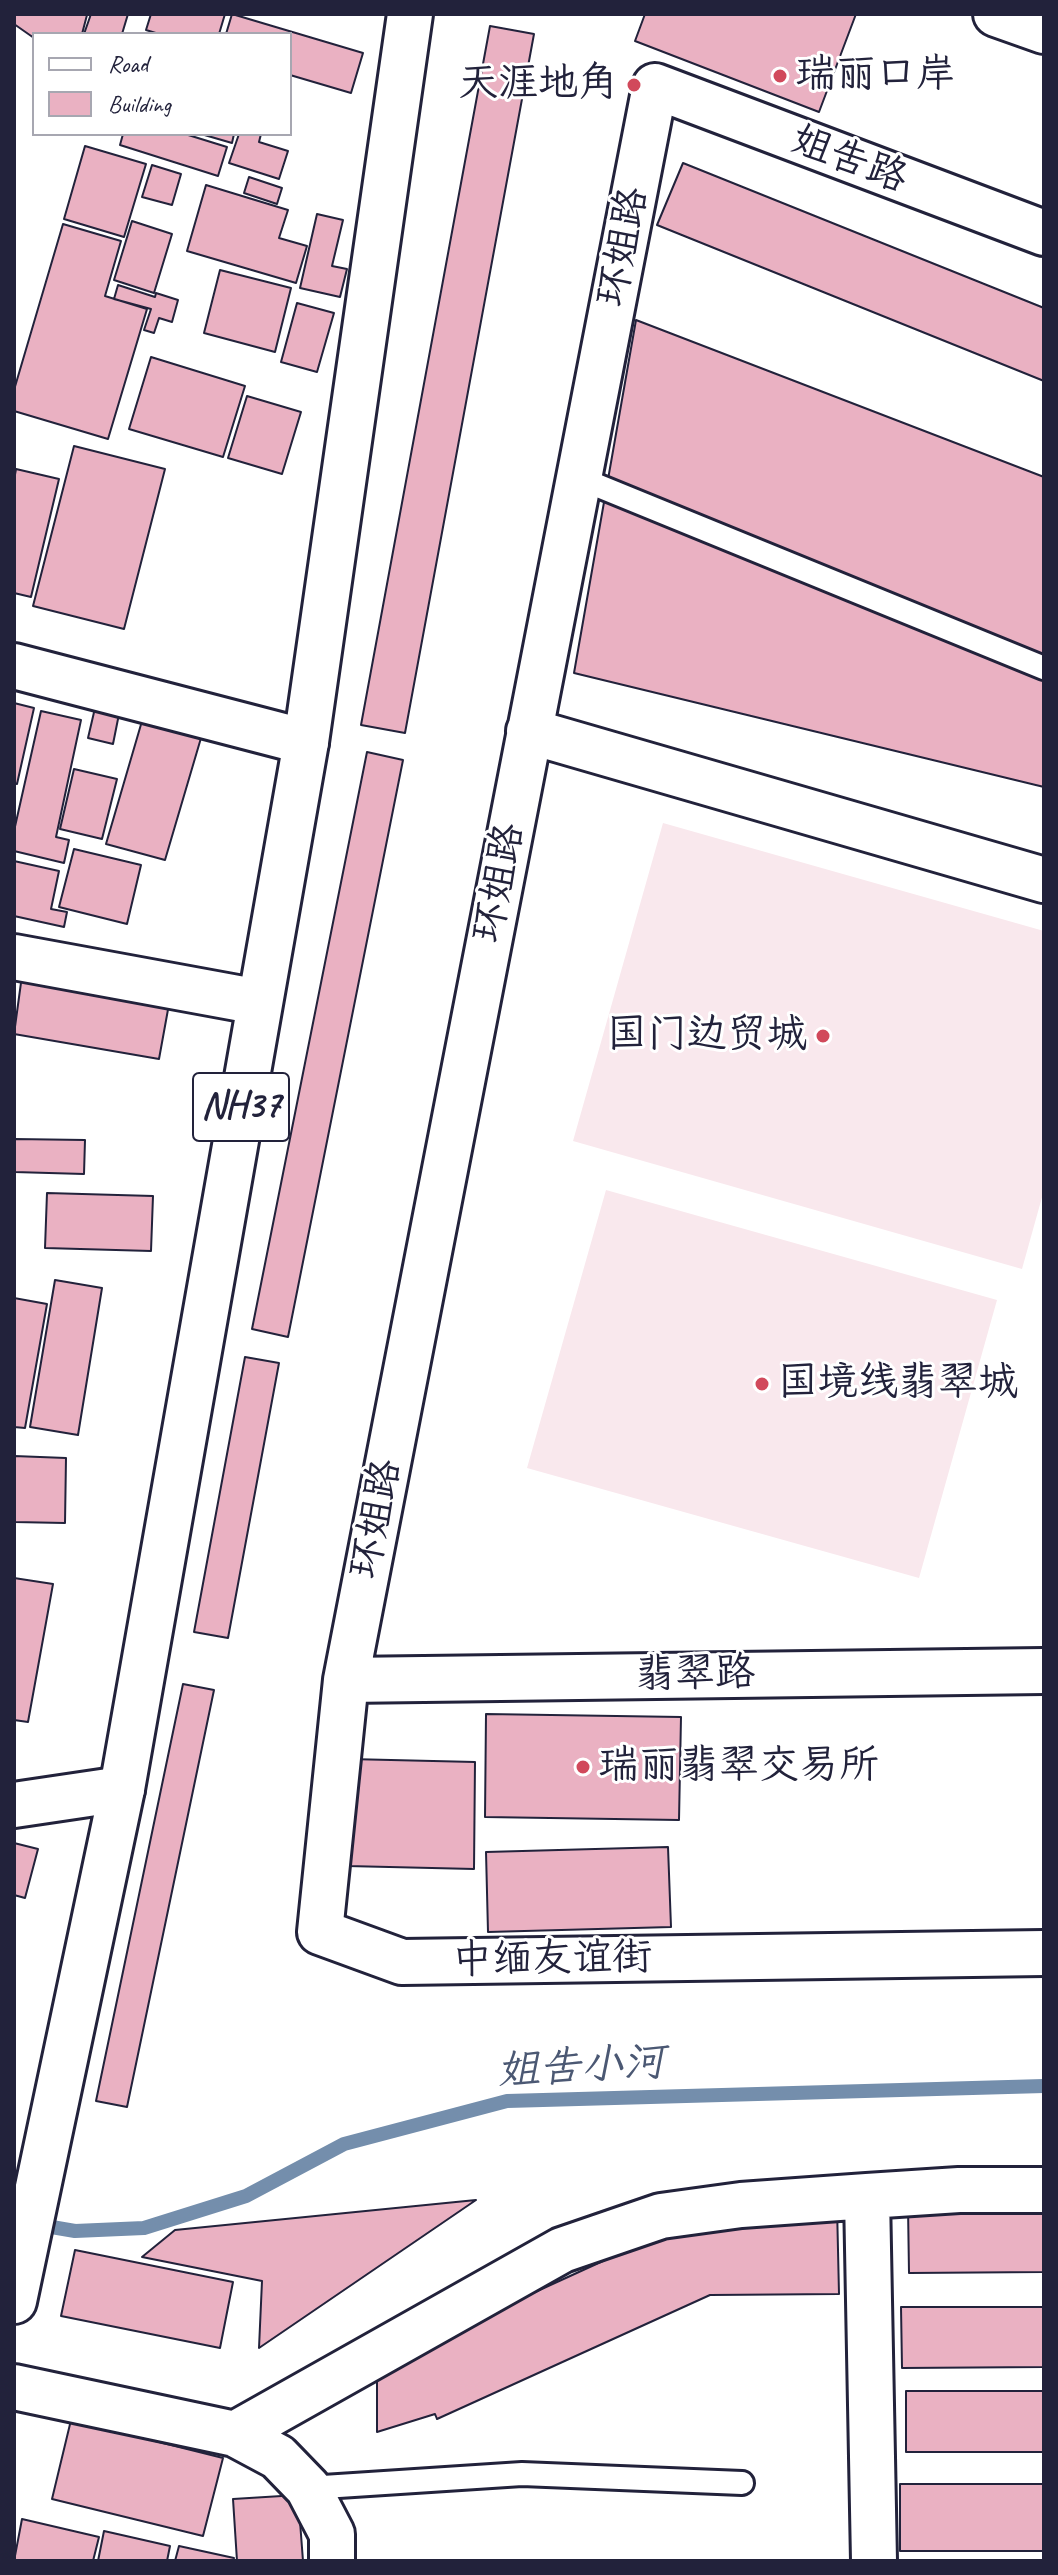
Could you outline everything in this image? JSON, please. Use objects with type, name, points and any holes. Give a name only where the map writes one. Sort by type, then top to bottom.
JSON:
[{"type":"main road","name":"NH37","points":[[14,2301],[122,1789],[306,742],[410,14]]},
{"type":"main road","points":[[996,14],[1044,31]]},
{"type":"main road","name":"姐告路","points":[[655,86],[1044,233]]},
{"type":"main road","name":"环姐路","points":[[346,1680],[655,86]]},
{"type":"main road","points":[[14,666],[306,742]]},
{"type":"main road","points":[[529,731],[1044,880]]},
{"type":"main road","points":[[14,957],[259,1002]]},
{"type":"main road","name":"翡翠路","points":[[346,1680],[1044,1671]]},
{"type":"main road","name":"中缅友谊街","points":[[346,1680],[320,1932],[402,1962],[1044,1953]]},
{"type":"main road","points":[[14,1805],[122,1789]]},
{"type":"main road","points":[[235,2434],[562,2250],[661,2216],[741,2205],[867,2196],[959,2190],[1044,2190]]},
{"type":"main road","points":[[867,2196],[874,2561]]},
{"type":"main road","points":[[14,2387],[235,2434],[278,2457],[308,2488],[332,2534],[332,2561]]},
{"type":"lane","points":[[579,478],[1044,668]]},
{"type":"lane","points":[[308,2488],[522,2474],[742,2483]]},
{"type":"shaded area","name":"国门边贸城","points":[[663,823],[1044,931],[1044,1190],[1022,1269],[573,1141]]},
{"type":"shaded area","name":"国境线翡翠城","points":[[606,1190],[997,1300],[919,1578],[527,1468]]},
{"type":"building","points":[[14,14],[87,15],[83,32],[32,32],[32,37],[14,24]]},
{"type":"building","points":[[91,14],[128,14],[123,32],[85,32]]},
{"type":"building","points":[[151,14],[225,14],[220,32],[146,30]]},
{"type":"building","points":[[232,14],[363,53],[351,93],[292,76],[292,32],[227,32]]},
{"type":"building","name":"瑞丽口岸","points":[[645,14],[856,14],[819,112],[635,41]]},
{"type":"building","points":[[490,26],[534,34],[405,733],[361,725]]},
{"type":"building","points":[[122,136],[191,136],[227,147],[218,176],[120,145]]},
{"type":"building","points":[[208,136],[234,136],[232,143]]},
{"type":"building","points":[[238,136],[260,136],[259,142],[288,151],[279,179],[229,163]]},
{"type":"building","points":[[85,146],[146,164],[124,237],[64,219]]},
{"type":"building","points":[[683,163],[1044,308],[1044,381],[657,225]]},
{"type":"building","points":[[152,165],[181,174],[172,205],[142,197]]},
{"type":"building","points":[[249,177],[282,188],[277,204],[244,193]]},
{"type":"building","points":[[206,185],[288,210],[279,238],[307,246],[296,283],[187,251]]},
{"type":"building","points":[[317,214],[343,220],[332,266],[347,269],[340,297],[300,288]]},
{"type":"building","points":[[132,221],[172,234],[154,293],[114,280]]},
{"type":"building","points":[[63,224],[121,241],[105,296],[147,309],[108,439],[14,411],[14,390]]},
{"type":"building","points":[[220,270],[291,288],[275,352],[204,333]]},
{"type":"building","points":[[118,285],[155,297],[156,293],[178,300],[172,322],[159,318],[154,333],[144,330],[151,309],[114,299]]},
{"type":"building","points":[[297,303],[334,313],[317,372],[281,362]]},
{"type":"building","points":[[636,320],[1044,477],[1044,787],[574,673]]},
{"type":"building","points":[[151,357],[245,386],[223,457],[129,429]]},
{"type":"building","points":[[247,396],[301,412],[282,474],[228,458]]},
{"type":"building","points":[[74,446],[165,469],[124,629],[33,606]]},
{"type":"building","points":[[16,469],[59,479],[31,597],[14,593]]},
{"type":"building","points":[[14,703],[34,708],[17,784],[14,783]]},
{"type":"building","points":[[95,708],[119,714],[113,744],[88,738]]},
{"type":"building","points":[[41,711],[81,720],[56,837],[69,840],[64,863],[14,851],[14,831]]},
{"type":"building","points":[[142,721],[201,738],[165,860],[106,844]]},
{"type":"building","points":[[367,752],[403,760],[288,1337],[252,1329]]},
{"type":"building","points":[[74,769],[117,779],[102,839],[60,829]]},
{"type":"building","points":[[74,849],[141,865],[127,924],[59,907]]},
{"type":"building","points":[[14,861],[59,871],[51,909],[67,912],[64,927],[14,916]]},
{"type":"building","points":[[23,968],[171,993],[159,1059],[14,1034]]},
{"type":"building","points":[[14,1139],[85,1140],[84,1174],[14,1172]]},
{"type":"building","points":[[47,1193],[153,1196],[151,1251],[45,1248]]},
{"type":"building","points":[[55,1280],[102,1288],[78,1435],[30,1427]]},
{"type":"building","points":[[14,1298],[47,1304],[25,1428],[14,1427]]},
{"type":"building","points":[[245,1357],[279,1363],[228,1638],[194,1632]]},
{"type":"building","points":[[14,1456],[66,1458],[65,1523],[14,1522]]},
{"type":"building","points":[[14,1578],[53,1584],[28,1722],[14,1720]]},
{"type":"building","points":[[183,1684],[214,1690],[127,2107],[96,2101]]},
{"type":"building","name":"瑞丽翡翠交易所","points":[[486,1714],[681,1717],[679,1820],[485,1817]]},
{"type":"building","points":[[349,1759],[475,1762],[474,1869],[347,1866]]},
{"type":"building","points":[[14,1843],[38,1849],[25,1898],[14,1895]]},
{"type":"building","points":[[668,1847],[671,1927],[488,1932],[486,1852]]},
{"type":"building","points":[[476,2200],[259,2348],[262,2281],[142,2257],[175,2230]]},
{"type":"building","points":[[837,2206],[839,2294],[710,2295],[437,2419],[435,2414],[377,2432],[377,2368],[410,2361],[406,2351],[708,2213]]},
{"type":"building","points":[[1044,2206],[1044,2272],[909,2273],[908,2207]]},
{"type":"building","points":[[75,2250],[233,2282],[220,2348],[61,2316]]},
{"type":"building","points":[[901,2307],[1044,2307],[1044,2367],[902,2368]]},
{"type":"building","points":[[906,2391],[1044,2391],[1044,2452],[906,2452]]},
{"type":"building","points":[[71,2420],[223,2458],[203,2536],[52,2499]]},
{"type":"building","points":[[900,2484],[1044,2484],[1044,2551],[900,2551]]},
{"type":"building","points":[[298,2495],[303,2561],[237,2561],[233,2499]]},
{"type":"building","points":[[22,2519],[99,2537],[93,2561],[14,2561]]},
{"type":"building","points":[[104,2531],[170,2546],[167,2561],[98,2561]]},
{"type":"building","points":[[179,2546],[234,2558],[233,2561],[175,2561]]},
{"type":"waterway","name":"姐告小河","points":[[34,2224],[75,2231],[144,2228],[246,2196],[344,2144],[507,2101],[1044,2086]]},
{"type":"place","name":"瑞丽口岸","points":[[780,76]]},
{"type":"place","name":"天涯地角","points":[[634,85]]},
{"type":"place","name":"国门边贸城","points":[[823,1036]]},
{"type":"place","name":"国境线翡翠城","points":[[762,1384]]},
{"type":"place","name":"瑞丽翡翠交易所","points":[[583,1767]]}]
